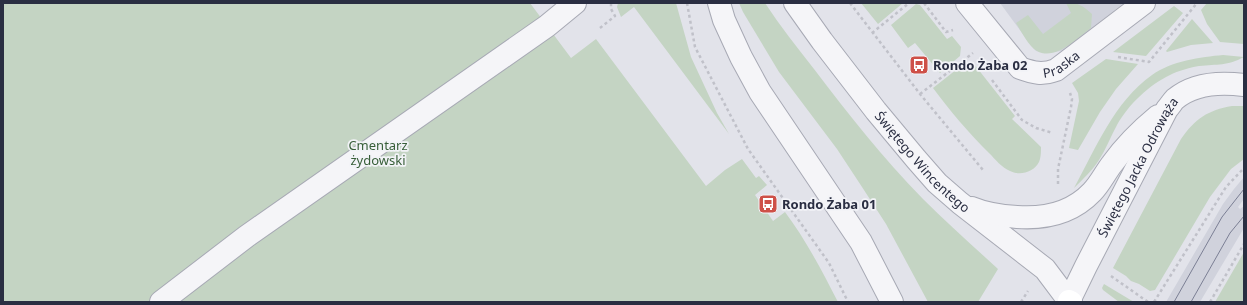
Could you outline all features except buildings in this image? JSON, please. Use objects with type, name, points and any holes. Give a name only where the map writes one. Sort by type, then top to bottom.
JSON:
[{"type":"street","points":[[161,302],[247,236],[547,26],[575,3]]},
{"type":"street","points":[[719,3],[724,20],[741,57],[760,92],[861,242],[892,302]]},
{"type":"street","name":"Świętego Wincentego","points":[[795,3],[822,42],[901,141],[938,183],[960,203],[1045,269],[1069,302]]},
{"type":"street","name":"Praska","points":[[967,3],[1020,68],[1032,73],[1056,70],[1144,3]]},
{"type":"street","name":"Świętego Jacka Odrowąża","points":[[1069,302],[1167,109],[1175,100],[1195,88],[1225,84],[1244,85]]},
{"type":"street","points":[[960,203],[974,210],[1003,216],[1035,217],[1048,216],[1063,212],[1093,191],[1112,164],[1134,138],[1167,109]]},
{"type":"path","points":[[600,28],[614,16],[610,3]]},
{"type":"path","points":[[686,3],[695,47],[748,149],[829,262],[848,302]]},
{"type":"path","points":[[850,3],[872,34],[983,170]]},
{"type":"path","points":[[872,34],[909,3]]},
{"type":"path","points":[[924,3],[946,32],[952,30],[958,36]]},
{"type":"path","points":[[1118,56],[1149,62],[1197,3]]},
{"type":"path","points":[[920,94],[994,38]]},
{"type":"path","points":[[968,48],[973,54]]},
{"type":"path","points":[[1056,70],[1072,98],[1072,107],[1058,169],[1058,186]]},
{"type":"path","points":[[990,78],[1022,120],[1036,128],[1053,133]]},
{"type":"path","points":[[1154,302],[1226,187],[1244,168]]},
{"type":"path","points":[[1210,302],[1244,244]]},
{"type":"path","points":[[1110,275],[1148,302]]},
{"type":"path","points":[[1021,302],[1027,292]]},
{"type":"shaded area","points":[[1000,3],[1124,3],[1062,51],[1046,53],[1036,51]]},
{"type":"shaded area","points":[[1244,177],[1244,199],[1238,207],[1240,209],[1244,206],[1244,228],[1200,302],[1166,302],[1223,204]]},
{"type":"green space","name":"Cmentarz żydowski","points":[[3,3],[530,3],[571,58],[596,39],[706,186],[725,170],[742,159],[756,178],[759,176],[767,185],[755,195],[773,221],[785,212],[820,267],[838,302],[3,302]]},
{"type":"green space","points":[[618,3],[676,3],[691,57],[717,113],[729,134],[634,7],[621,17],[617,7]]},
{"type":"green space","points":[[739,3],[765,3],[840,103],[894,168],[932,208],[998,269],[978,302],[928,302],[886,224],[837,149],[779,72]]},
{"type":"green space","points":[[861,3],[903,3],[878,24]]},
{"type":"green space","points":[[1066,3],[1080,5],[1092,14],[1091,28],[1073,43],[1058,51],[1044,53],[1037,51],[1028,42],[1016,23],[1028,15],[1043,34],[1071,13]]},
{"type":"green space","points":[[1207,3],[1244,3],[1244,44],[1220,42],[1207,24],[1201,10]]},
{"type":"green space","points":[[916,4],[920,5],[947,39],[952,36],[961,47],[960,56],[940,73],[915,43],[908,48],[891,25]]},
{"type":"green space","points":[[1174,6],[1183,13],[1146,56],[1113,52]]},
{"type":"green space","points":[[1192,19],[1213,43],[1191,45],[1167,52],[1166,51]]},
{"type":"green space","points":[[1223,55],[1244,57],[1227,63],[1184,69],[1176,72],[1162,79],[1140,96],[1122,117],[1096,164],[1074,188],[1098,142],[1116,112],[1139,86],[1152,75],[1168,66],[1196,59]]},
{"type":"green space","points":[[1106,59],[1138,64],[1116,89],[1100,112],[1078,150],[1069,148],[1079,101],[1078,93],[1072,83]]},
{"type":"green space","points":[[966,62],[974,64],[1015,116],[1012,119],[1041,147],[1041,157],[1039,162],[1030,171],[1018,173],[1007,170],[1001,166],[967,130],[933,88]]},
{"type":"green space","points":[[1232,106],[1244,106],[1244,159],[1231,169],[1210,197],[1155,290],[1150,291],[1131,281],[1113,268],[1186,132],[1203,116],[1216,110]]},
{"type":"green space","points":[[1244,252],[1244,302],[1215,302]]},
{"type":"green space","points":[[1104,284],[1134,302],[1119,302],[1103,290],[1102,288]]},
{"type":"tram line","points":[[1174,302],[1222,217],[1244,189]]},
{"type":"tram line","points":[[1191,302],[1230,233],[1244,216]]},
{"type":"place","name":"Rondo Żaba 02","points":[[919,65]]},
{"type":"place","name":"Rondo Żaba 01","points":[[768,204]]}]
